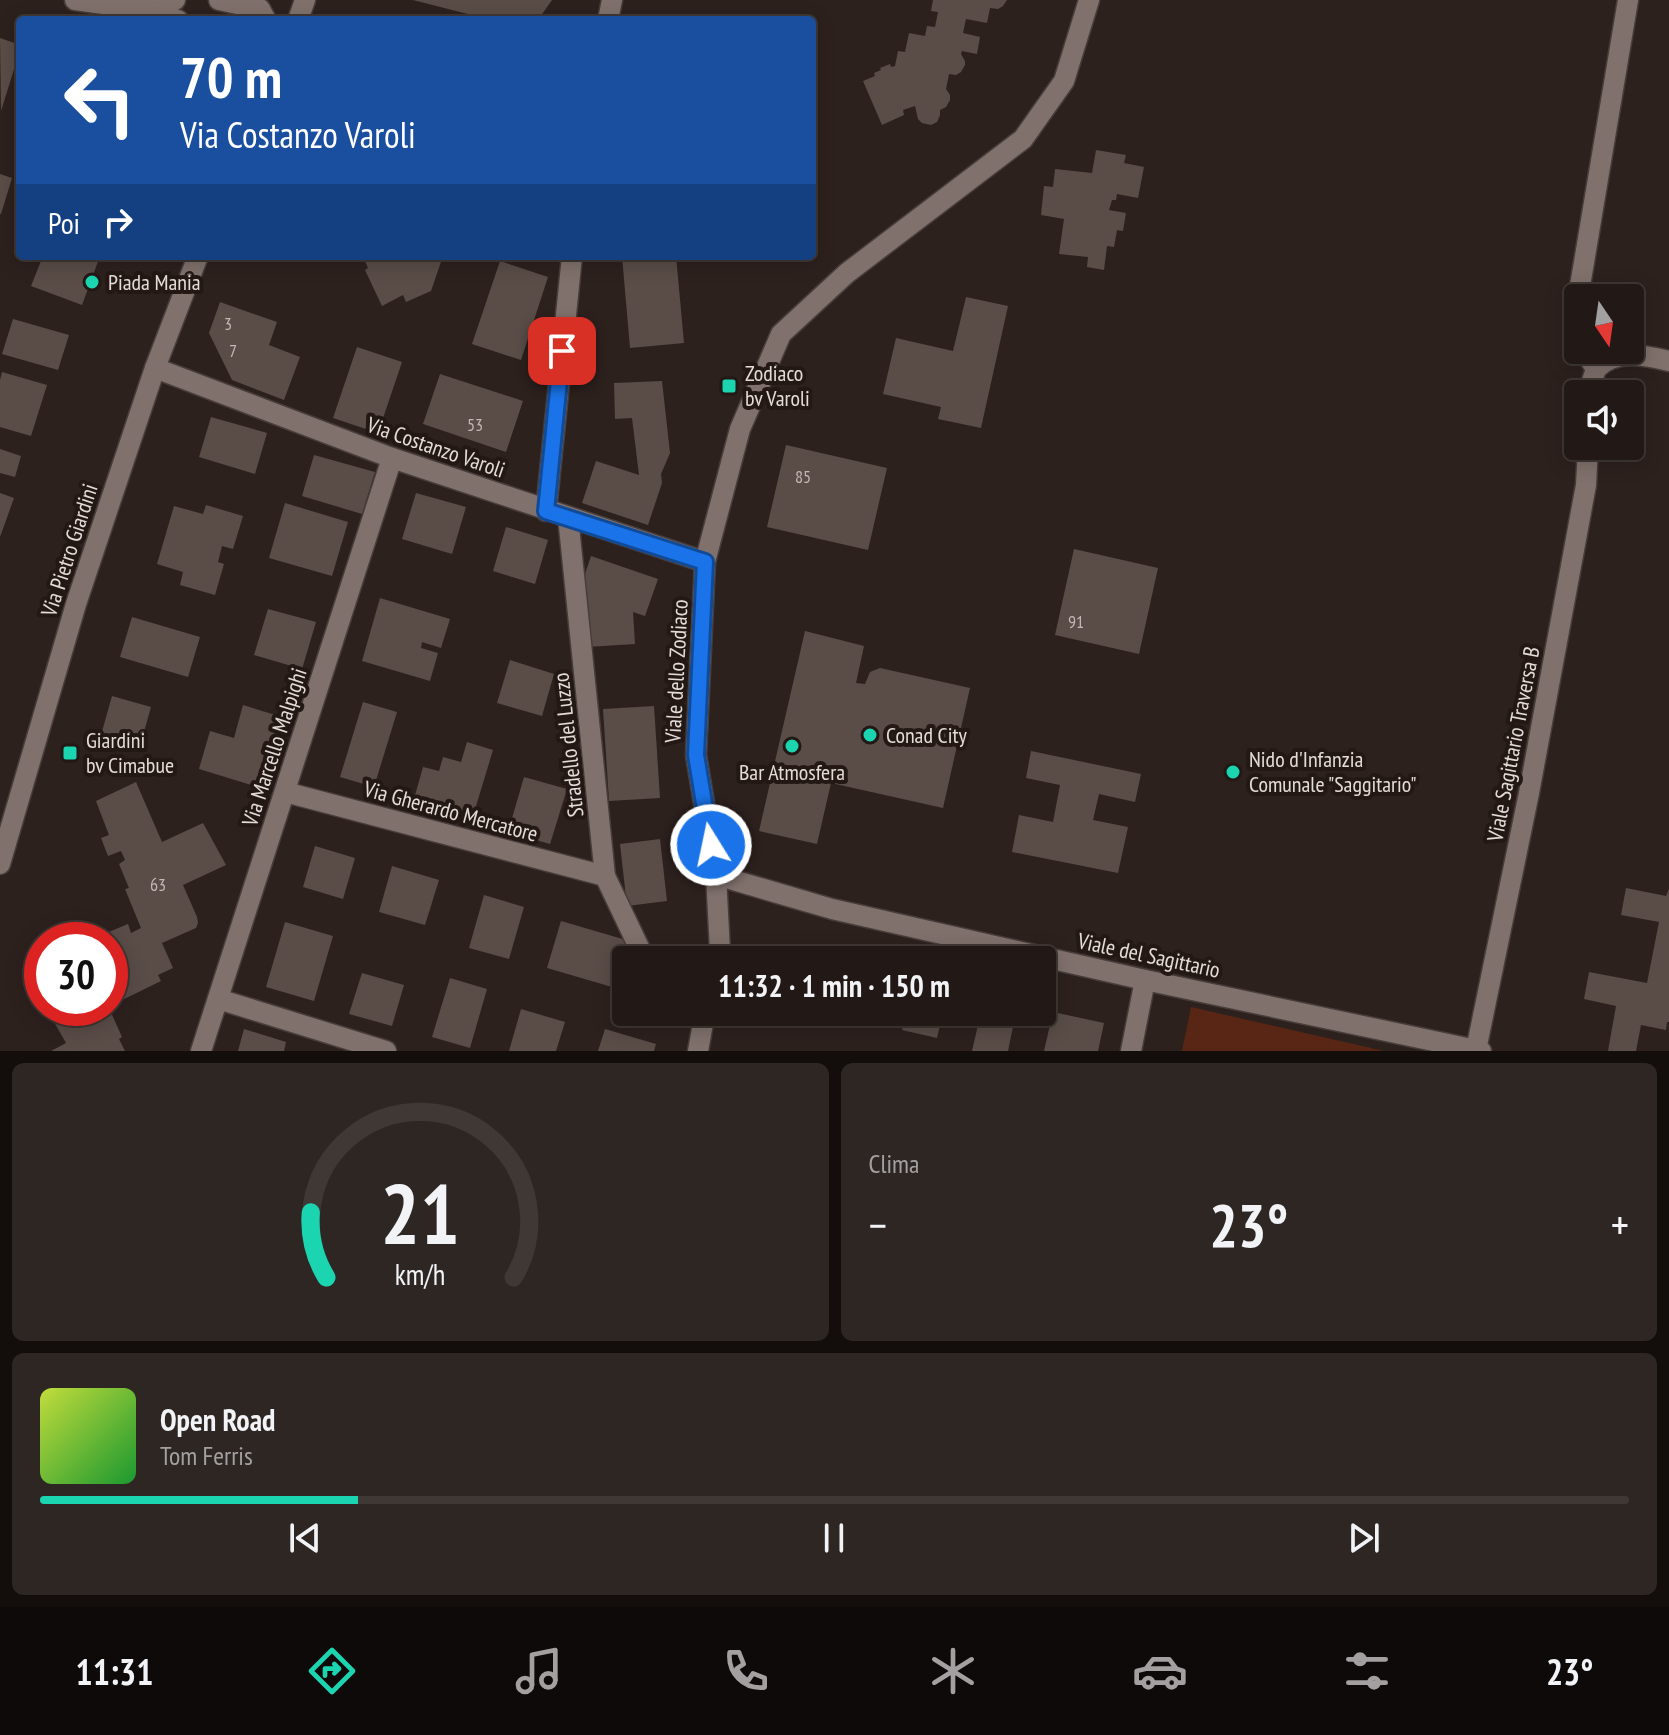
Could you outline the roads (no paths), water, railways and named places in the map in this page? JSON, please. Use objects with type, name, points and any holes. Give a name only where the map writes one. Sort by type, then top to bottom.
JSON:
[{"type":"street","points":[[75,0],[147,10],[166,16]]},
{"type":"street","points":[[147,10],[175,0]]},
{"type":"street","points":[[219,0],[260,9],[264,16]]},
{"type":"street","name":"Viale dello Zodiaco","points":[[720,946],[716,875],[696,755],[705,562],[740,429],[781,334],[847,273],[1023,139],[1064,81],[1089,0]]},
{"type":"street","points":[[1581,284],[1628,0]]},
{"type":"street","name":"Via Pietro Giardini","points":[[0,864],[76,604],[155,368],[196,260]]},
{"type":"street","points":[[546,511],[572,260]]},
{"type":"street","points":[[1592,380],[1596,369],[1603,362],[1617,356],[1636,355],[1669,361]]},
{"type":"street","points":[[1593,364],[1596,369]]},
{"type":"street","name":"Via Costanzo Varoli","points":[[155,368],[392,458],[705,562]]},
{"type":"street","name":"Via Marcello Malpighi","points":[[201,1051],[392,458]]},
{"type":"street","name":"Viale Sagittario Traversa B","points":[[1478,1050],[1532,778],[1586,485],[1587,460]]},
{"type":"street","name":"Stradello del Luzzo","points":[[568,517],[605,876],[638,946]]},
{"type":"street","name":"Via Gherardo Mercatore","points":[[285,792],[605,876]]},
{"type":"street","name":"Viale del Sagittario","points":[[716,875],[832,909],[1145,980],[1478,1050]]},
{"type":"street","points":[[1131,1051],[1145,980]]},
{"type":"street","points":[[218,999],[386,1051]]},
{"type":"street","points":[[698,1051],[702,1026]]},
{"type":"place","name":"Piada Mania","points":[[92,282]]},
{"type":"place","name":"Zodiaco bv Varoli","points":[[729,386]]},
{"type":"place","name":"Conad City","points":[[870,735]]},
{"type":"place","name":"Bar Atmosfera","points":[[792,746]]},
{"type":"place","name":"Giardini bv Cimabue","points":[[70,753]]},
{"type":"place","name":"Nido d'Infanzia Comunale \"Saggitario\"","points":[[1233,772]]}]
